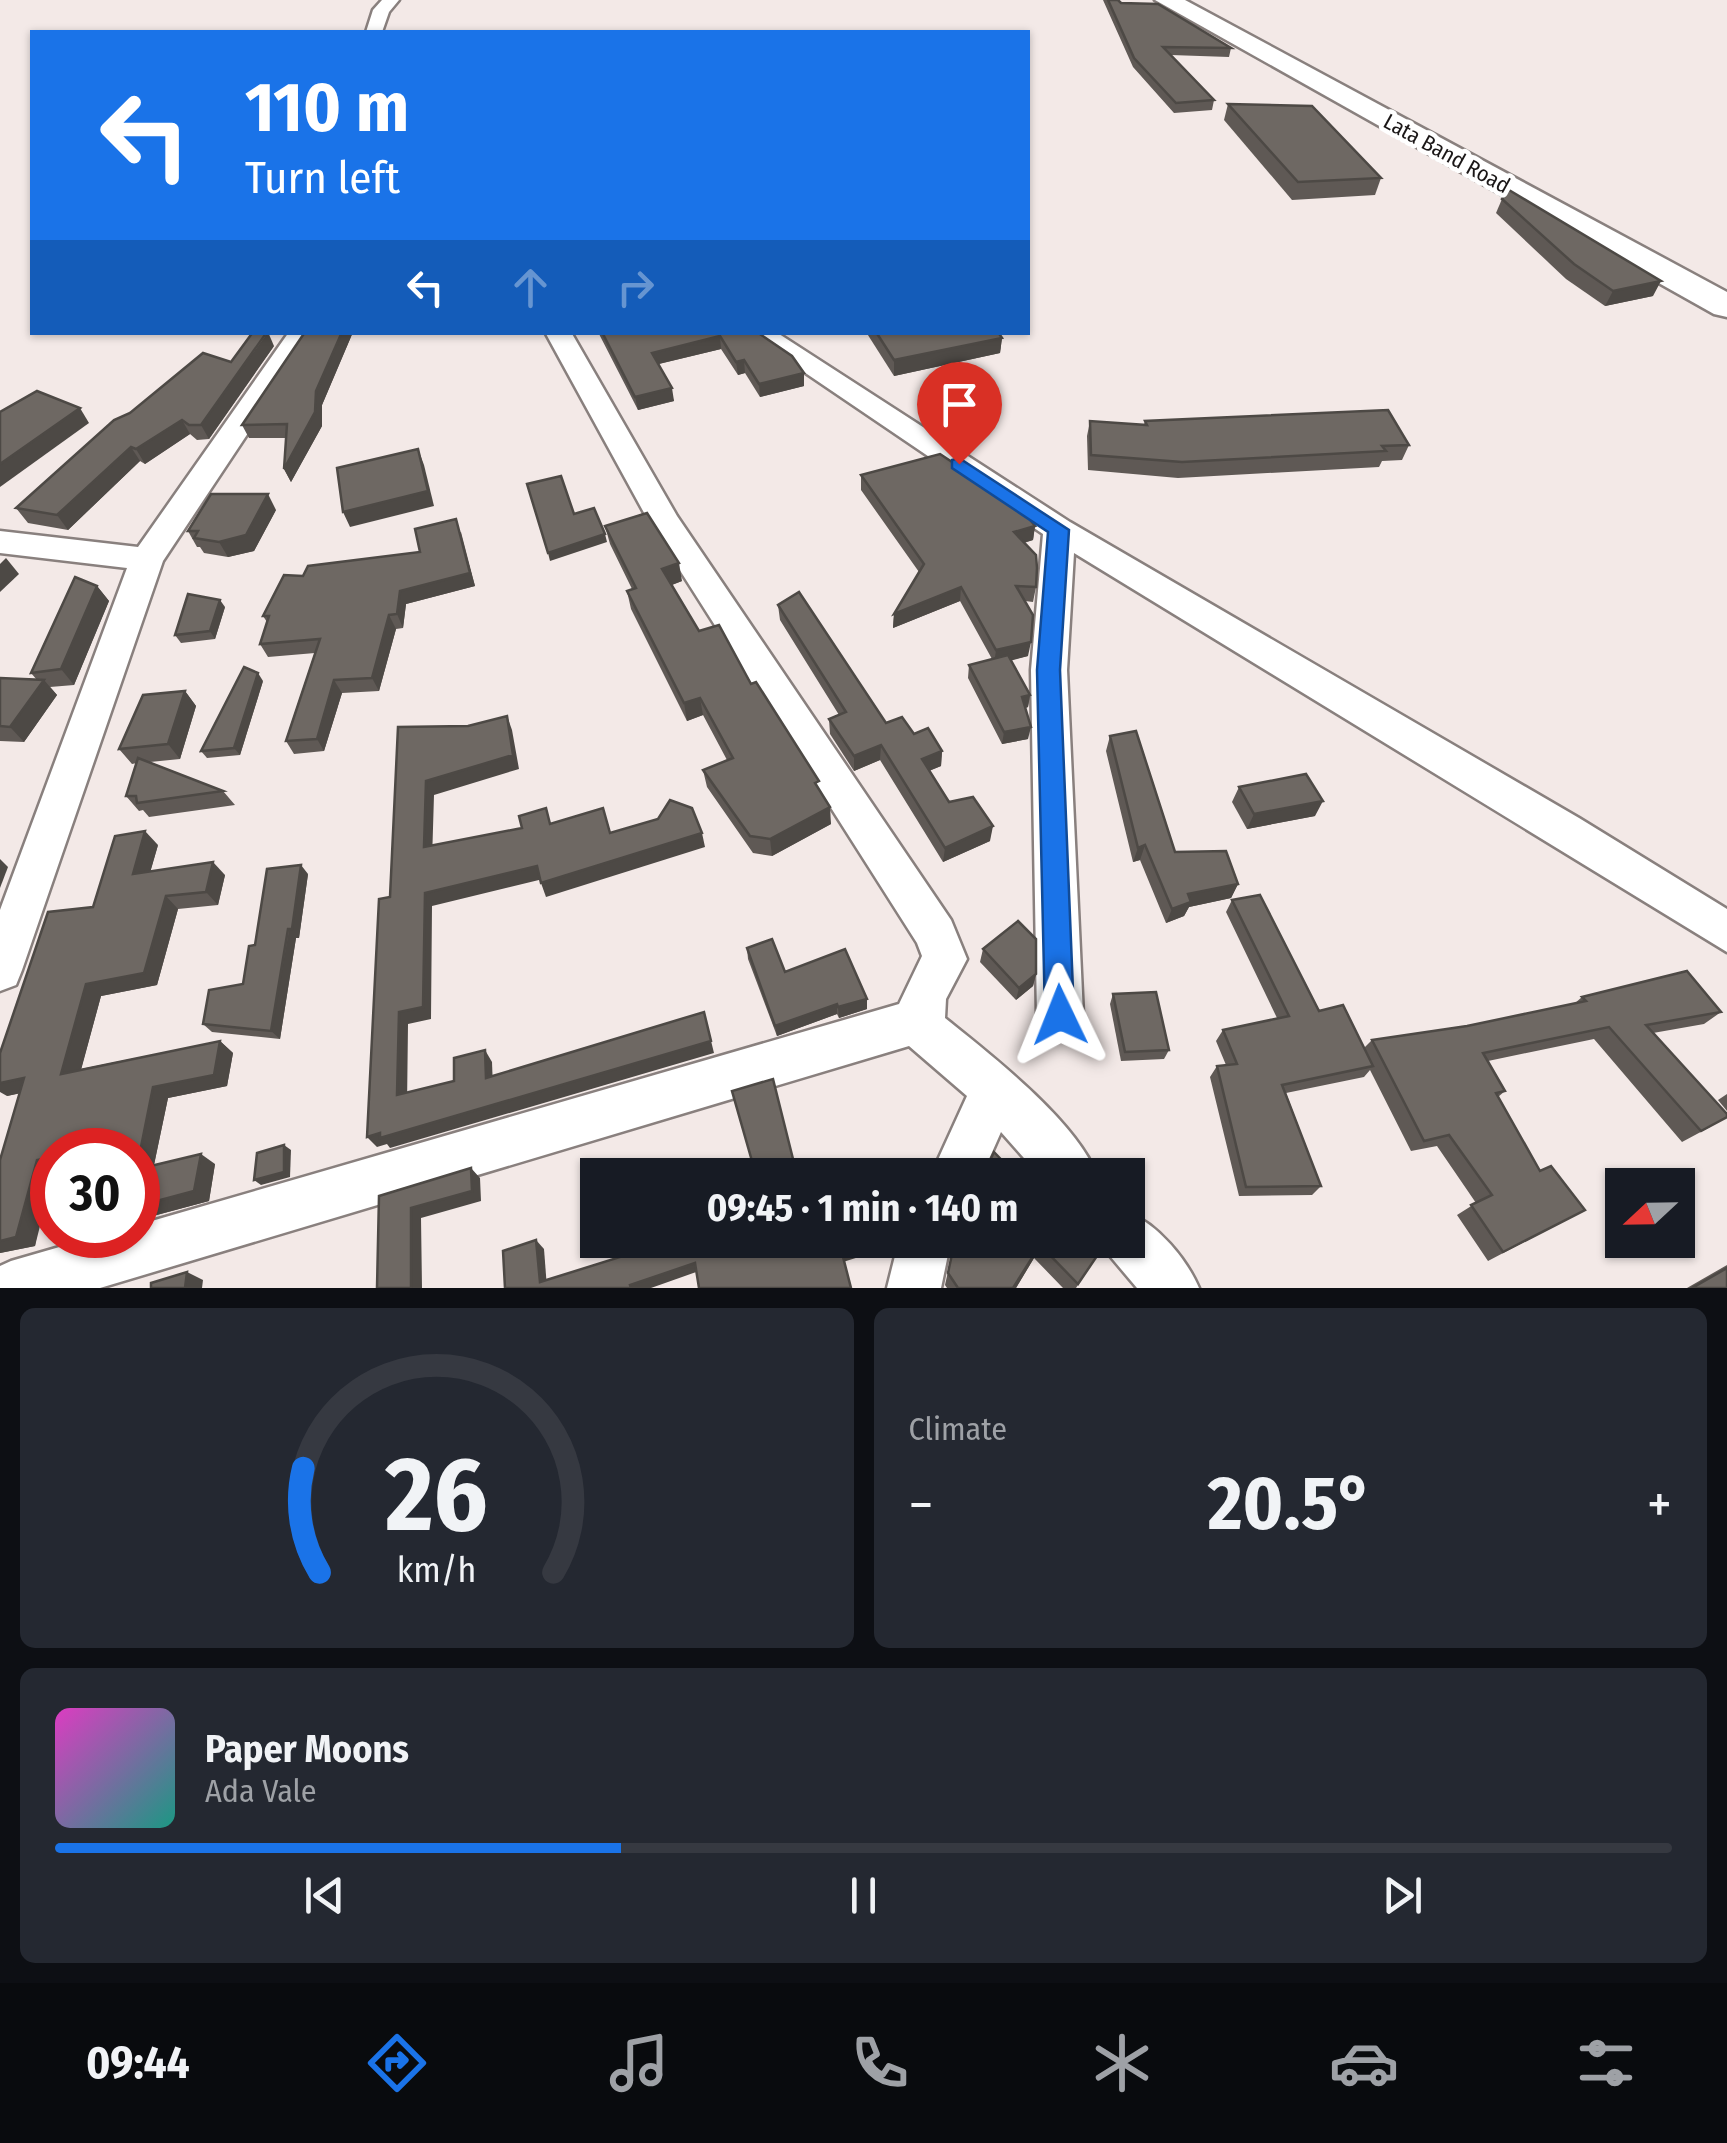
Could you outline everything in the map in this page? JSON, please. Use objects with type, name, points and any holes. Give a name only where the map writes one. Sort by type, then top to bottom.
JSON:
[{"type":"main road","name":"Lata Band Road","points":[[1167,0],[1727,306]]},
{"type":"street","points":[[375,30],[381,10],[391,0]]},
{"type":"street","points":[[0,970],[147,559],[300,335]]},
{"type":"street","points":[[560,335],[664,520],[936,934],[945,959],[920,1002],[920,1020],[927,1033],[996,1089],[1057,1158]]},
{"type":"street","points":[[763,335],[1059,530],[1564,830],[1727,932]]},
{"type":"street","points":[[1059,530],[1048,670],[1060,1015]]},
{"type":"street","points":[[0,542],[147,559]]},
{"type":"street","points":[[11,1288],[920,1020]]},
{"type":"street","points":[[964,1158],[996,1089]]},
{"type":"street","points":[[1145,1257],[1172,1288]]},
{"type":"street","points":[[914,1288],[921,1258]]},
{"type":"building","points":[[1108,0],[1158,4],[1231,48],[1163,47],[1214,100],[1176,103],[1134,58]]},
{"type":"building","points":[[1228,104],[1312,106],[1381,178],[1298,182]]},
{"type":"building","points":[[1509,190],[1661,281],[1613,291],[1574,264],[1502,199]]},
{"type":"building","points":[[251,335],[265,335],[201,425],[189,425],[182,420],[136,449],[131,447],[57,515],[16,508],[114,420],[130,413],[203,353],[231,362]]},
{"type":"building","points":[[303,335],[341,335],[316,391],[315,412],[284,469],[287,424],[242,425]]},
{"type":"building","points":[[604,335],[761,335],[792,356],[804,373],[759,384],[744,360],[736,362],[720,336],[652,353],[672,388],[635,397]]},
{"type":"building","points":[[878,335],[1002,338],[894,360]]},
{"type":"building","points":[[37,391],[80,408],[0,464],[0,412]]},
{"type":"building","points":[[1388,410],[1409,445],[1382,446],[1386,451],[1182,462],[1091,455],[1090,421],[1147,425],[1145,421]]},
{"type":"building","points":[[418,449],[428,491],[343,512],[337,468]]},
{"type":"building","points":[[940,454],[1020,507],[1035,526],[1014,532],[1036,555],[1036,587],[1016,586],[1033,615],[1031,642],[996,650],[961,587],[894,614],[924,564],[861,475]]},
{"type":"building","points":[[561,476],[574,514],[594,508],[605,534],[548,553],[527,484]]},
{"type":"building","points":[[211,494],[268,494],[246,535],[219,542],[194,538],[198,531],[188,531]]},
{"type":"building","points":[[647,513],[679,563],[662,569],[699,631],[719,625],[751,684],[756,682],[819,781],[815,783],[830,807],[770,839],[750,836],[703,770],[733,758],[700,698],[684,703],[627,591],[636,588],[605,526]]},
{"type":"building","points":[[456,519],[470,573],[400,591],[397,614],[389,615],[372,678],[334,680],[317,739],[286,741],[320,639],[260,644],[269,616],[263,616],[284,575],[303,576],[308,566],[420,552],[415,529]]},
{"type":"building","points":[[75,577],[97,586],[61,669],[31,673]]},
{"type":"building","points":[[799,592],[886,723],[902,717],[914,734],[928,728],[942,751],[922,759],[949,802],[973,797],[993,826],[945,848],[881,745],[854,756],[829,719],[846,712],[778,605]]},
{"type":"building","points":[[188,594],[220,600],[210,631],[175,635]]},
{"type":"building","points":[[1008,655],[1030,695],[1022,697],[1031,727],[1004,732],[969,665]]},
{"type":"building","points":[[244,667],[258,673],[234,748],[201,751]]},
{"type":"building","points":[[0,678],[44,680],[10,727],[0,726]]},
{"type":"building","points":[[185,691],[168,744],[119,749],[143,695]]},
{"type":"building","points":[[507,716],[513,755],[426,781],[424,847],[522,828],[519,816],[546,808],[550,824],[603,808],[610,833],[658,819],[670,800],[692,808],[702,833],[541,883],[537,866],[425,893],[423,1007],[399,1012],[397,1095],[454,1081],[454,1058],[485,1050],[486,1078],[704,1012],[711,1041],[380,1138],[380,1133],[367,1137],[379,899],[390,897],[398,727],[468,726]]},
{"type":"building","points":[[1136,731],[1175,852],[1226,851],[1238,884],[1188,894],[1191,902],[1172,909],[1145,845],[1138,848],[1110,736]]},
{"type":"building","points":[[138,758],[223,791],[137,803],[136,796],[126,796]]},
{"type":"building","points":[[1306,774],[1323,801],[1254,814],[1239,787]]},
{"type":"building","points":[[145,831],[133,874],[213,862],[206,892],[166,896],[144,973],[86,984],[61,1074],[220,1041],[214,1075],[153,1087],[145,1128],[30,1128],[30,1186],[16,1237],[0,1241],[0,1160],[24,1078],[0,1083],[0,1053],[48,912],[93,907],[115,836]]},
{"type":"building","points":[[301,865],[271,1031],[203,1024],[209,990],[243,984],[249,946],[255,945],[267,869]]},
{"type":"building","points":[[1260,895],[1319,1011],[1343,1005],[1373,1066],[1282,1085],[1321,1186],[1246,1187],[1217,1066],[1237,1064],[1223,1030],[1289,1016],[1232,900]]},
{"type":"building","points":[[1018,921],[1036,939],[1036,974],[1019,988],[983,949]]},
{"type":"building","points":[[772,939],[785,972],[845,949],[867,999],[838,1007],[837,1004],[775,1026],[747,948]]},
{"type":"building","points":[[1687,971],[1721,1012],[1646,1025],[1727,1114],[1701,1131],[1609,1027],[1483,1053],[1505,1091],[1496,1093],[1540,1171],[1551,1166],[1585,1210],[1503,1252],[1471,1205],[1492,1195],[1449,1135],[1424,1141],[1372,1040],[1467,1026],[1586,1001],[1582,997]]},
{"type":"building","points":[[1156,992],[1169,1050],[1125,1052],[1113,994]]},
{"type":"building","points":[[773,1079],[793,1158],[751,1158],[732,1091]]},
{"type":"building","points":[[284,1145],[284,1172],[254,1180],[257,1153]]},
{"type":"building","points":[[201,1154],[194,1191],[160,1200],[160,1164]]},
{"type":"building","points":[[471,1168],[472,1191],[411,1208],[411,1288],[377,1288],[379,1196]]},
{"type":"building","points":[[536,1240],[540,1282],[617,1258],[843,1258],[851,1288],[699,1288],[695,1263],[630,1285],[631,1288],[505,1288],[503,1251]]},
{"type":"building","points":[[951,1258],[1032,1258],[1013,1288],[958,1288],[948,1273]]},
{"type":"building","points":[[1053,1258],[1096,1258],[1078,1284]]},
{"type":"building","points":[[1727,1268],[1727,1288],[1692,1288]]},
{"type":"building","points":[[187,1272],[185,1288],[151,1288],[151,1283]]},
{"type":"route","points":[[959,464],[1059,530],[1048,670],[1060,1015]]}]
